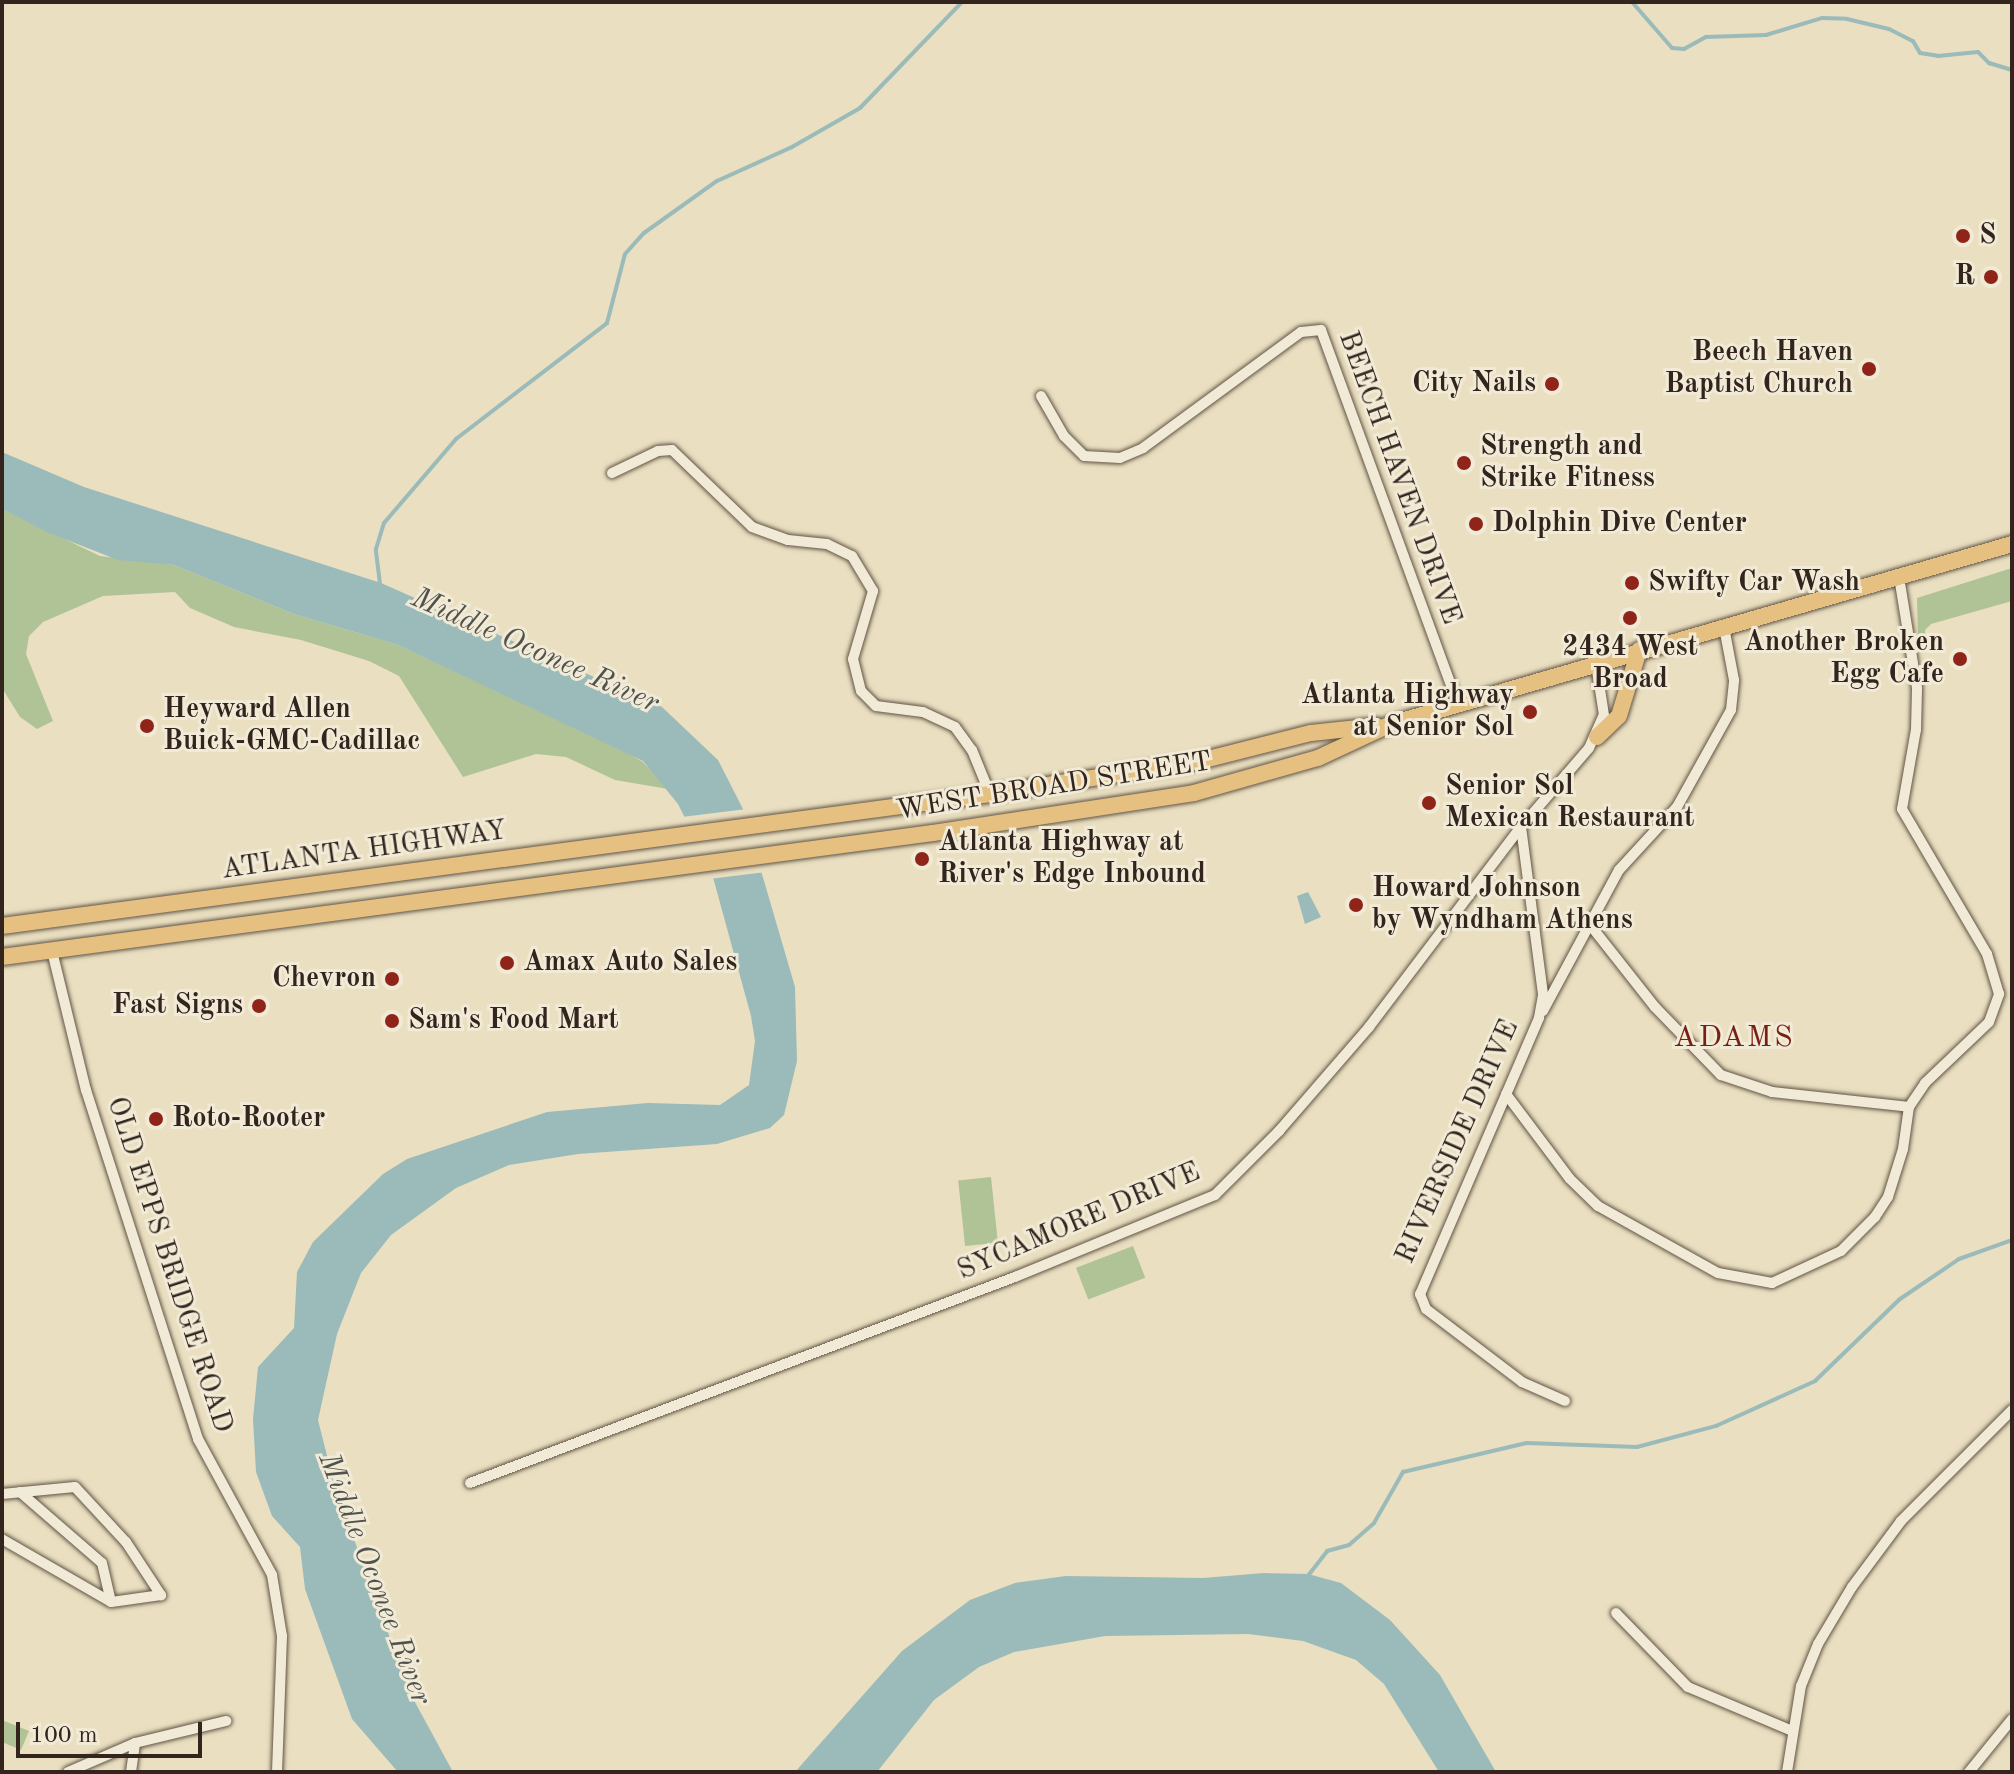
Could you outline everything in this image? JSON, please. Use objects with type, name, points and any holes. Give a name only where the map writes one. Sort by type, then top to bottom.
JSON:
[{"type":"main road","name":"WEST BROAD STREET","points":[[714,863],[1112,807],[1229,786],[1318,758],[1391,724],[2012,544]]},
{"type":"main road","points":[[1597,737],[1619,716],[1639,650]]},
{"type":"main road","name":"WEST BROAD STREET","points":[[733,827],[1106,777],[1311,733],[1391,724]]},
{"type":"main road","points":[[1106,777],[1112,807]]},
{"type":"main road","name":"ATLANTA HIGHWAY","points":[[2,926],[733,827]]},
{"type":"main road","name":"ATLANTA HIGHWAY","points":[[2,957],[714,863]]},
{"type":"street","name":"BEECH HAVEN DRIVE","points":[[1041,396],[1064,436],[1084,456],[1120,458],[1143,448],[1301,332],[1321,330],[1458,704]]},
{"type":"street","points":[[612,473],[658,451],[672,450],[752,527],[788,540],[837,547],[852,556],[873,591],[853,659],[861,691],[876,706],[923,712],[955,727],[972,750],[990,794]]},
{"type":"street","points":[[1506,1094],[1570,1179],[1598,1206],[1718,1273],[1772,1283],[1841,1251],[1875,1217],[1888,1197],[1903,1149],[1909,1107],[1925,1083],[1989,1022],[1999,994],[1973,928],[1902,809],[1916,730],[1917,688],[1899,577]]},
{"type":"street","name":"RIVERSIDE DRIVE","points":[[1565,1401],[1522,1382],[1426,1309],[1420,1294],[1539,1018],[1619,870],[1688,790],[1731,710],[1734,680],[1724,627]]},
{"type":"street","points":[[1596,664],[1604,702],[1597,737]]},
{"type":"street","name":"SYCAMORE DRIVE","points":[[470,1483],[1015,1277],[1215,1195],[1279,1131],[1369,1027],[1521,827],[1597,737]]},
{"type":"street","name":"RIVERSIDE DRIVE","points":[[1521,827],[1543,995],[1539,1018]]},
{"type":"street","points":[[1591,926],[1655,1007],[1721,1075],[1772,1092],[1909,1107]]},
{"type":"street","name":"OLD EPPS BRIDGE ROAD","points":[[52,951],[86,1090],[198,1439],[272,1575],[282,1636],[277,1772]]},
{"type":"street","points":[[1787,1772],[1792,1731],[1818,1644],[1852,1587],[1901,1521],[2012,1410]]},
{"type":"street","points":[[2,1494],[75,1487],[126,1542],[161,1595],[111,1602],[2,1539]]},
{"type":"street","points":[[20,1492],[102,1563],[111,1602]]},
{"type":"street","points":[[1616,1613],[1688,1687],[1792,1731]]},
{"type":"street","points":[[1969,1772],[2012,1719]]},
{"type":"street","points":[[68,1772],[135,1743],[226,1721]]},
{"type":"street","points":[[131,1772],[135,1743]]},
{"type":"green space","points":[[2,509],[100,556],[174,565],[294,614],[398,645],[616,746],[643,762],[668,789],[615,780],[566,757],[536,754],[463,777],[399,676],[369,661],[301,640],[234,627],[190,608],[175,592],[103,596],[43,622],[29,636],[26,654],[53,721],[37,729],[20,717],[2,688]]},
{"type":"green space","points":[[2012,568],[2012,601],[1931,624],[1925,630],[1926,642],[1918,640],[1917,598]]},
{"type":"green space","points":[[991,1177],[998,1243],[965,1246],[958,1180]]},
{"type":"green space","points":[[1133,1246],[1145,1278],[1088,1300],[1076,1268]]},
{"type":"green space","points":[[2,1720],[29,1731],[21,1750],[2,1742]]},
{"type":"water","name":"Middle Oconee River","points":[[2,452],[84,487],[381,583],[662,707],[718,760],[743,809],[795,987],[797,1061],[784,1115],[770,1128],[717,1144],[578,1154],[509,1165],[456,1188],[391,1235],[361,1273],[337,1334],[318,1420],[335,1487],[410,1693],[453,1772],[398,1772],[352,1719],[305,1589],[300,1547],[272,1516],[256,1472],[253,1419],[258,1367],[294,1328],[297,1272],[313,1242],[383,1174],[407,1159],[547,1112],[648,1103],[720,1105],[749,1085],[755,1041],[751,1016],[711,870],[678,804],[643,761],[398,645],[294,614],[174,565],[118,560],[49,533],[2,509]]},
{"type":"water","points":[[1308,892],[1321,917],[1305,924],[1297,896]]},
{"type":"water","points":[[1264,1573],[1308,1574],[1341,1583],[1390,1620],[1440,1675],[1496,1772],[1439,1772],[1384,1684],[1356,1660],[1303,1641],[1248,1634],[1105,1636],[1014,1652],[979,1667],[934,1700],[877,1772],[795,1772],[902,1651],[970,1600],[1015,1583],[1066,1576],[1203,1578]]},
{"type":"pier","points":[[747,809],[766,872],[709,879],[682,817]]},
{"type":"waterway","points":[[380,584],[376,549],[384,523],[456,439],[607,323],[625,254],[644,233],[717,181],[792,147],[860,108],[962,2]]},
{"type":"waterway","points":[[1632,2],[1672,48],[1684,49],[1706,37],[1766,35],[1822,18],[1847,19],[1889,29],[1913,41],[1920,53],[1938,56],[1978,52],[1989,63],[2012,70]]},
{"type":"waterway","points":[[1307,1577],[1327,1551],[1349,1545],[1374,1523],[1403,1472],[1527,1443],[1637,1447],[1716,1426],[1815,1381],[1900,1299],[1959,1259],[2012,1240]]},
{"type":"place","name":"S","points":[[1963,236]]},
{"type":"place","name":"R","points":[[1991,277]]},
{"type":"place","name":"Beech Haven Baptist Church","points":[[1869,369]]},
{"type":"place","name":"City Nails","points":[[1552,384]]},
{"type":"place","name":"Strength and Strike Fitness","points":[[1464,463]]},
{"type":"place","name":"Dolphin Dive Center","points":[[1476,524]]},
{"type":"place","name":"Swifty Car Wash","points":[[1632,583]]},
{"type":"place","name":"2434 West Broad","points":[[1630,618]]},
{"type":"place","name":"Another Broken Egg Cafe","points":[[1960,659]]},
{"type":"place","name":"Atlanta Highway at Senior Sol","points":[[1530,712]]},
{"type":"place","name":"Heyward Allen Buick-GMC-Cadillac","points":[[147,726]]},
{"type":"place","name":"Senior Sol Mexican Restaurant","points":[[1429,803]]},
{"type":"place","name":"Atlanta Highway at River's Edge Inbound","points":[[922,859]]},
{"type":"place","name":"Howard Johnson by Wyndham Athens","points":[[1356,905]]},
{"type":"place","name":"Amax Auto Sales","points":[[507,963]]},
{"type":"place","name":"Chevron","points":[[392,979]]},
{"type":"place","name":"Fast Signs","points":[[259,1006]]},
{"type":"place","name":"Sam's Food Mart","points":[[392,1021]]},
{"type":"place","name":"Roto-Rooter","points":[[156,1119]]},
{"type":"district","name":"ADAMS","points":[[1734,1038]]}]
